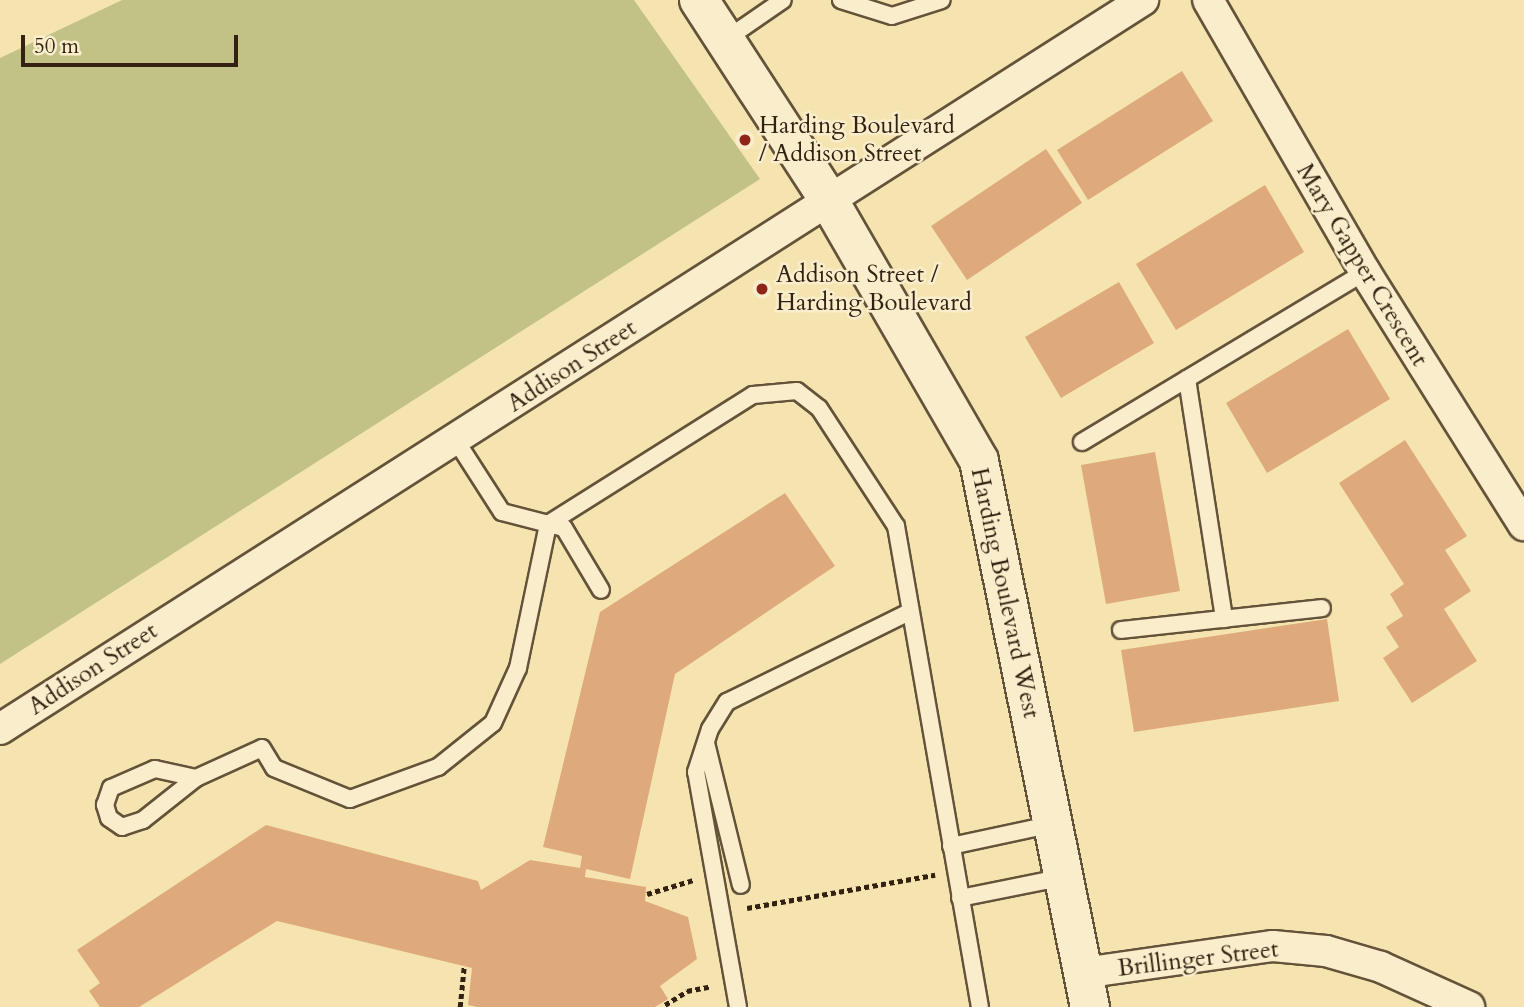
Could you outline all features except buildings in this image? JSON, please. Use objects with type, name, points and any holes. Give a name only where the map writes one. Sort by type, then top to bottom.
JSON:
[{"type":"street","name":"Harding Boulevard West","points":[[699,0],[828,199],[979,461],[1087,990]]},
{"type":"street","name":"Addison Street","points":[[0,729],[457,442],[828,199],[1143,0]]},
{"type":"street","name":"Mary Gapper Crescent","points":[[1208,0],[1365,272],[1524,525]]},
{"type":"street","name":"Brillinger Street","points":[[1087,990],[1273,946],[1326,951],[1381,967],[1469,1007]]},
{"type":"lane","points":[[725,40],[783,0]]},
{"type":"lane","points":[[841,0],[892,16],[942,0]]},
{"type":"lane","points":[[1082,442],[1365,272]]},
{"type":"lane","points":[[1186,379],[1224,619]]},
{"type":"lane","points":[[196,778],[155,769],[111,788],[105,804],[109,818],[122,827],[143,820],[196,778],[262,748],[274,768],[350,799],[438,767],[493,723],[518,668],[548,524],[754,395],[797,391],[819,408],[896,526],[951,846],[953,872],[980,1007]]},
{"type":"lane","points":[[457,442],[502,512],[564,528],[601,590]]},
{"type":"lane","points":[[1121,630],[1322,608]]},
{"type":"lane","points":[[738,1007],[696,772],[706,741],[727,702],[909,612]]},
{"type":"lane","points":[[706,741],[741,885]]},
{"type":"lane","points":[[951,846],[1054,824]]},
{"type":"lane","points":[[960,898],[1065,877]]},
{"type":"path","points":[[722,912],[953,872]]},
{"type":"path","points":[[647,894],[714,874]]},
{"type":"path","points":[[460,1007],[464,966]]},
{"type":"path","points":[[665,1005],[687,991],[734,983]]},
{"type":"green space","points":[[122,0],[634,0],[760,179],[0,664],[0,58]]},
{"type":"place","name":"Harding Boulevard / Addison Street","points":[[745,140]]},
{"type":"place","name":"Addison Street / Harding Boulevard","points":[[762,289]]}]
